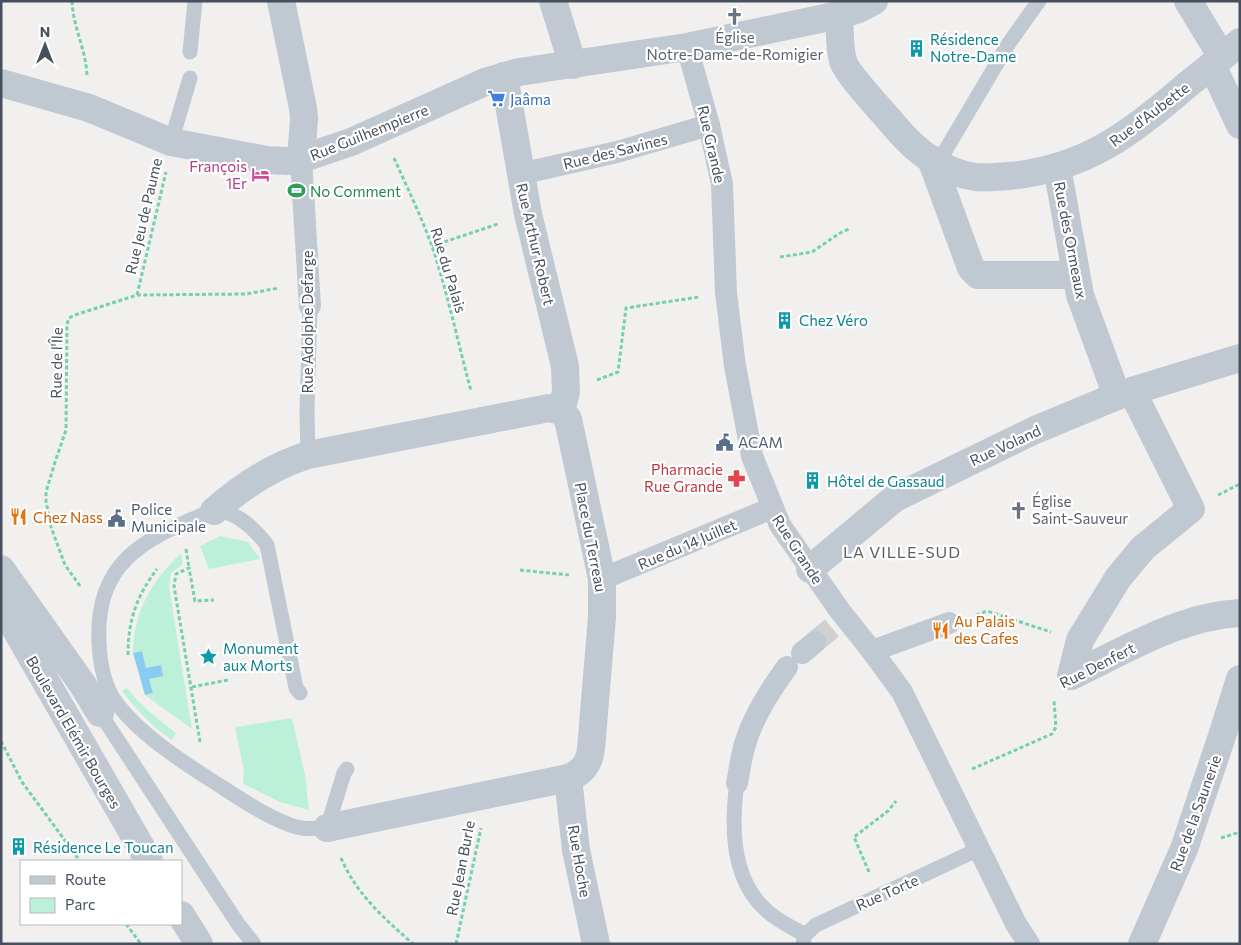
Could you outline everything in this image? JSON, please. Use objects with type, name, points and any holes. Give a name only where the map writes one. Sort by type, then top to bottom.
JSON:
[{"type":"street","points":[[281,1],[303,108],[301,160]]},
{"type":"street","points":[[553,1],[573,65]]},
{"type":"street","name":"Rue Guilhempierre","points":[[1,83],[90,108],[171,142],[267,160],[301,160],[351,142],[486,82],[504,76],[519,72],[687,47],[839,16],[874,1]]},
{"type":"street","points":[[1188,1],[1224,54],[1240,125]]},
{"type":"street","name":"Rue d'Aubette","points":[[839,16],[842,54],[847,69],[903,137],[934,161],[964,175],[983,177],[1023,175],[1045,171],[1102,149],[1147,120],[1224,54]]},
{"type":"street","name":"Rue Grande","points":[[687,47],[709,126],[722,184],[726,293],[735,366],[752,456],[780,525],[842,621],[872,652],[902,692],[1016,924],[1029,944]]},
{"type":"street","name":"Rue Arthur Robert","points":[[504,76],[528,214],[566,366],[564,401]]},
{"type":"street","name":"Rue des Savines","points":[[520,174],[617,152],[709,126]]},
{"type":"street","name":"Rue Adolphe Defarge","points":[[301,160],[310,306]]},
{"type":"street","points":[[934,161],[971,268],[975,273],[978,275],[1076,275]]},
{"type":"street","name":"Rue des Ormeaux","points":[[1057,167],[1080,295],[1125,394],[1191,509],[1143,548],[1128,565],[1101,604],[1080,640]]},
{"type":"street","name":"Rue Voland","points":[[810,569],[894,498],[1035,430],[1125,394],[1240,358]]},
{"type":"street","points":[[214,511],[242,488],[287,463],[308,455],[479,423],[549,408],[564,401]]},
{"type":"street","name":"Place du Terreau","points":[[327,828],[568,778],[582,771],[590,756],[602,617],[602,579],[564,401]]},
{"type":"street","name":"Rue du 14 Juillet","points":[[602,579],[772,508]]},
{"type":"street","points":[[1,569],[100,701]]},
{"type":"street","name":"Boulevard Elémir Bourges","points":[[1,602],[148,860]]},
{"type":"street","name":"Rue Denfert","points":[[1071,676],[1157,635],[1206,617],[1240,613]]},
{"type":"street","points":[[872,652],[949,623]]},
{"type":"street","points":[[1071,676],[1080,640]]},
{"type":"street","points":[[737,783],[750,729],[768,696],[802,654]]},
{"type":"street","name":"Rue de la Saunerie","points":[[1142,944],[1184,849],[1240,679]]},
{"type":"street","name":"Rue Hoche","points":[[568,778],[576,850],[596,944]]},
{"type":"street","points":[[182,917],[199,944]]},
{"type":"lane","points":[[190,52],[195,1]]},
{"type":"lane","points":[[934,161],[1009,43],[1039,1]]},
{"type":"lane","points":[[171,142],[190,78]]},
{"type":"lane","name":"Rue Adolphe Defarge","points":[[308,455],[307,412],[310,306]]},
{"type":"lane","points":[[254,944],[238,924],[100,701],[103,671],[99,650],[98,628],[101,604],[114,572],[135,550],[149,540],[214,511],[244,521],[257,532],[267,546],[296,688],[300,693]]},
{"type":"lane","points":[[100,701],[128,716],[174,756],[241,799],[288,824],[307,829],[327,828],[344,773],[347,769]]},
{"type":"lane","points":[[737,783],[734,838],[744,876],[765,910],[804,939]]},
{"type":"lane","name":"Rue Torte","points":[[804,939],[816,925],[979,849]]},
{"type":"path","points":[[72,1],[73,17],[87,61],[90,108]]},
{"type":"path","name":"Rue du Palais","points":[[380,129],[418,210],[432,246],[445,287],[479,423]]},
{"type":"path","name":"Rue Jeu de Paume","points":[[138,296],[171,142]]},
{"type":"path","points":[[432,246],[528,214]]},
{"type":"path","points":[[780,257],[812,252],[849,229]]},
{"type":"path","name":"Rue de l'Île","points":[[101,604],[87,594],[65,565],[51,527],[46,501],[46,492],[66,430],[67,324],[69,318],[138,296],[246,294],[310,282]]},
{"type":"path","points":[[564,401],[618,372],[626,308],[726,293]]},
{"type":"path","points":[[179,550],[186,546],[195,601],[214,600]]},
{"type":"path","points":[[128,657],[128,634],[135,605],[144,586],[158,567]]},
{"type":"path","points":[[189,568],[176,574],[174,586],[201,743],[196,740]]},
{"type":"path","points":[[520,570],[602,579]]},
{"type":"path","points":[[949,623],[987,611],[1080,640]]},
{"type":"path","name":"Rue Denfert","points":[[945,780],[1052,734],[1056,727],[1053,691],[1055,686],[1071,676]]},
{"type":"path","points":[[192,687],[228,680]]},
{"type":"path","points":[[1,741],[22,782],[79,860]]},
{"type":"path","name":"Rue Jean Burle","points":[[456,944],[480,832],[485,796]]},
{"type":"path","points":[[879,895],[854,837],[888,811],[896,801]]},
{"type":"path","points":[[327,828],[348,874],[376,911],[413,944]]},
{"type":"path","points":[[127,925],[141,944]]},
{"type":"green space","points":[[220,536],[248,542],[260,559],[209,569],[200,546]]},
{"type":"green space","points":[[181,553],[183,564],[171,573],[169,587],[192,729],[145,695],[153,693],[149,679],[161,665],[146,668],[142,651],[133,653],[137,624],[146,598],[161,575]]},
{"type":"green space","points":[[127,688],[132,695],[176,733],[172,740],[133,705],[122,691]]},
{"type":"green space","points":[[292,718],[305,775],[309,810],[280,802],[243,784],[244,771],[235,727]]},
{"type":"water","points":[[142,651],[146,668],[161,665],[163,676],[149,679],[153,693],[145,695],[133,653]]},
{"type":"tunnel","points":[[815,642],[838,623]]},
{"type":"place","name":"Église Notre-Dame-de-Romigier","points":[[735,16]]},
{"type":"place","name":"Résidence Notre-Dame","points":[[916,48]]},
{"type":"place","name":"Jaâma","points":[[496,99]]},
{"type":"place","name":"François 1Er","points":[[261,175]]},
{"type":"place","name":"No Comment","points":[[296,191]]},
{"type":"place","name":"Chez Véro","points":[[785,320]]},
{"type":"place","name":"ACAM","points":[[724,442]]},
{"type":"place","name":"Pharmacie Rue Grande","points":[[737,478]]},
{"type":"place","name":"Hôtel de Gassaud","points":[[813,481]]},
{"type":"place","name":"Église Saint-Sauveur","points":[[1018,510]]},
{"type":"place","name":"Chez Nass","points":[[19,517]]},
{"type":"place","name":"Police Municipale","points":[[117,518]]},
{"type":"place","name":"Au Palais des Cafes","points":[[940,630]]},
{"type":"place","name":"Monument aux Morts","points":[[209,657]]},
{"type":"place","name":"Résidence Le Toucan","points":[[19,847]]},
{"type":"district","name":"LA VILLE-SUD","points":[[902,551]]}]
